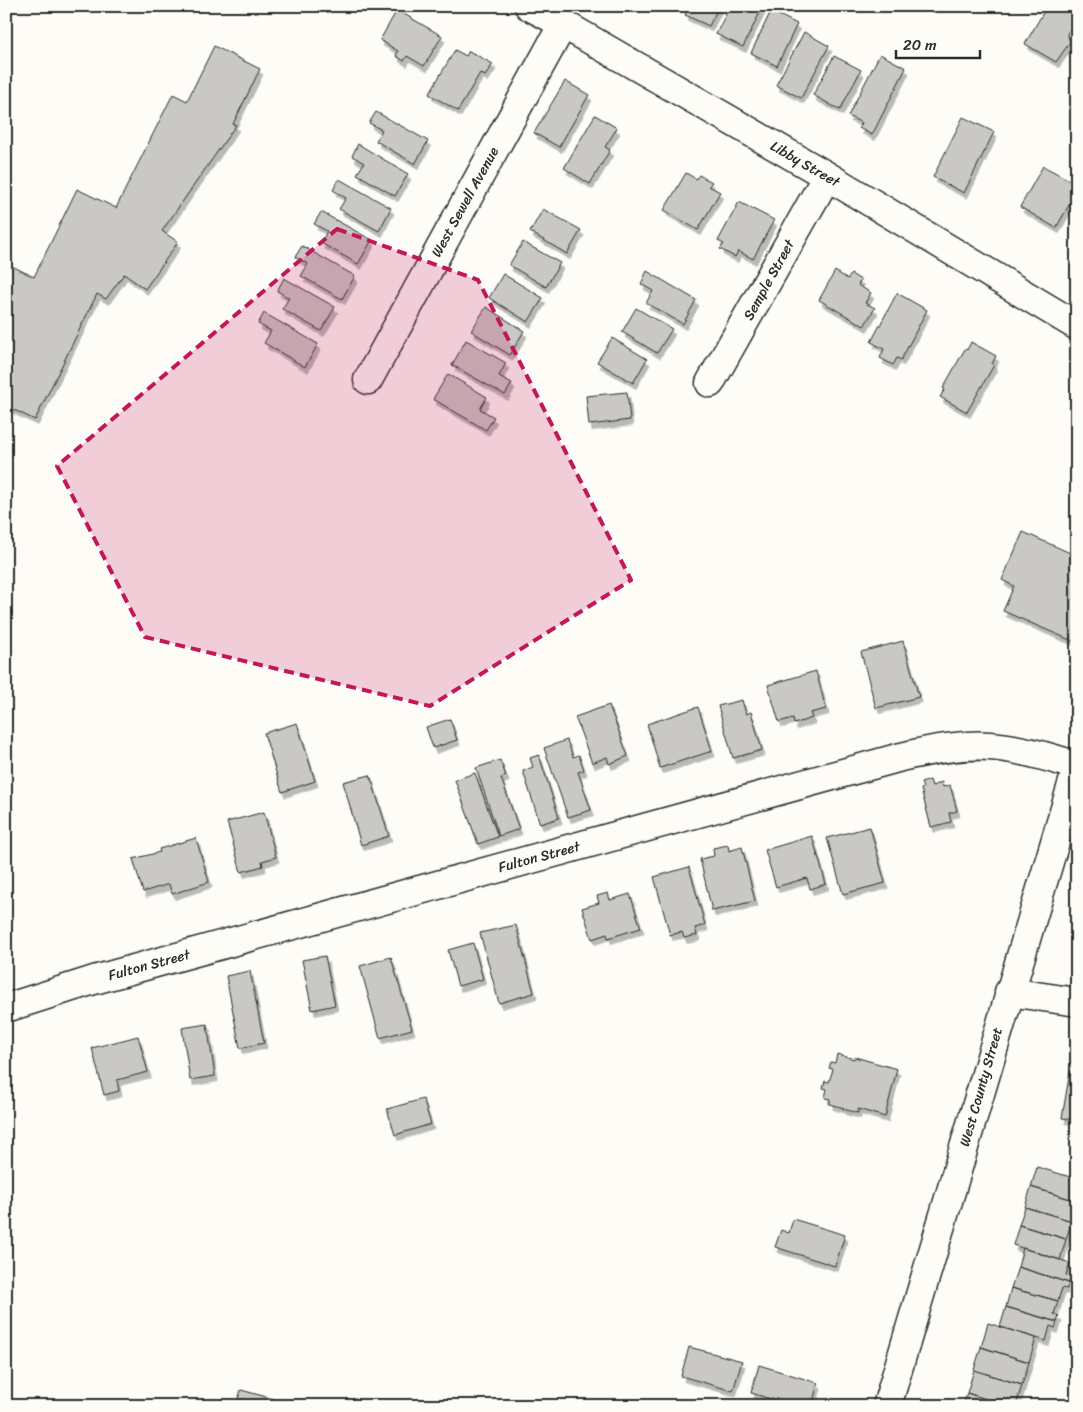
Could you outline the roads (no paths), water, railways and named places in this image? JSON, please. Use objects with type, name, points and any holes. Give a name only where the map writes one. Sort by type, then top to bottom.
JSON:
[{"type":"street","name":"Libby Street","points":[[529,6],[827,176],[1077,326]]},
{"type":"street","name":"West Sewell Avenue","points":[[368,380],[563,24]]},
{"type":"street","name":"Semple Street","points":[[710,383],[827,176]]},
{"type":"street","name":"Fulton Street","points":[[6,1008],[103,977],[923,752],[957,747],[989,746],[1048,757],[1077,767]]},
{"type":"street","name":"West County Street","points":[[887,1406],[1077,767]]},
{"type":"street","points":[[1009,992],[1077,1002]]}]
